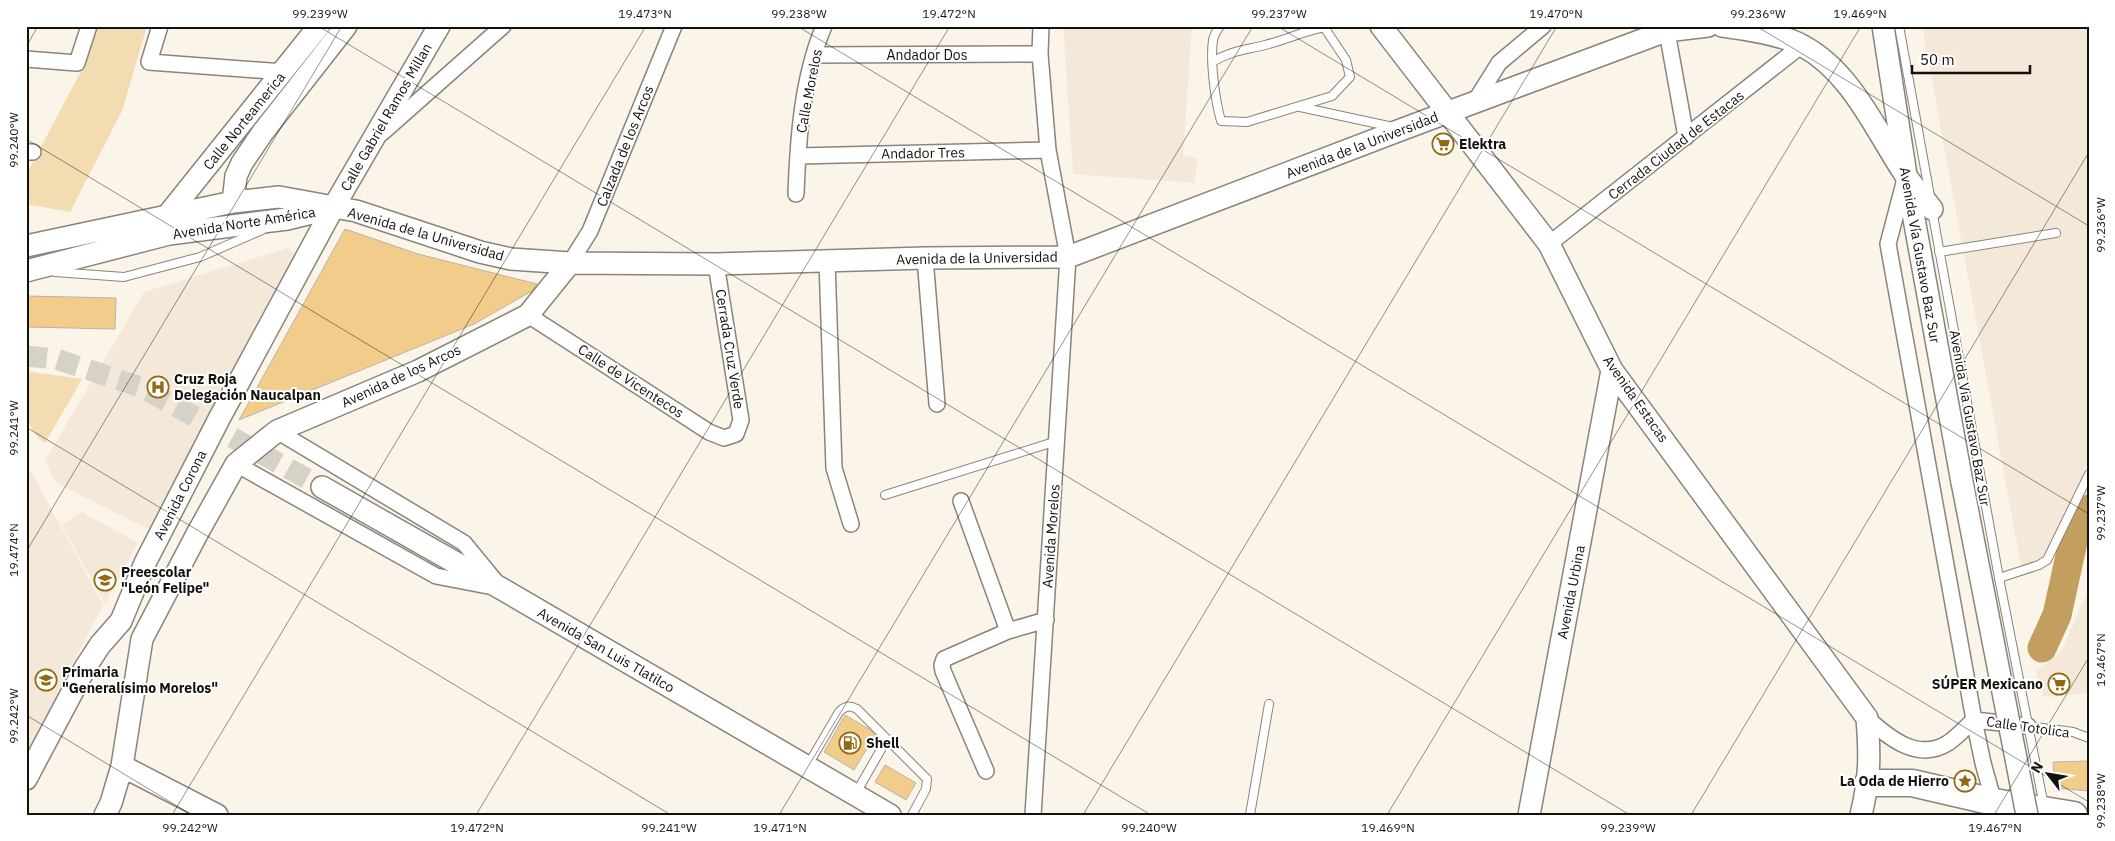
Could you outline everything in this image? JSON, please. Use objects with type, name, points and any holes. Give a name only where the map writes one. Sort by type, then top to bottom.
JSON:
[{"type":"highway","points":[[1868,783],[1912,783],[1996,808],[2074,815]]},
{"type":"main road","name":"Calle Norteamerica","points":[[167,216],[319,26]]},
{"type":"main road","name":"Calle Norteamerica","points":[[233,202],[236,176],[242,162],[263,132],[346,26]]},
{"type":"main road","name":"Calle Gabriel Ramos Millan","points":[[333,208],[439,26]]},
{"type":"main road","name":"Avenida Estacas","points":[[1381,26],[1446,114],[1549,244],[1612,370],[1867,718]]},
{"type":"main road","name":"Avenida de la Universidad","points":[[333,208],[356,211],[480,252],[511,259],[570,263],[716,264],[925,258],[1068,257],[1666,29],[1708,26]]},
{"type":"main road","points":[[1722,26],[1752,29],[1802,45],[1836,71],[1857,99],[1906,175],[1932,209]]},
{"type":"main road","name":"Avenida Vía Gustavo Baz Sur","points":[[1883,26],[1906,175],[1962,482]]},
{"type":"main road","name":"Avenida Norte América","points":[[26,246],[233,202],[279,197],[333,208]]},
{"type":"main road","name":"Avenida Norte América","points":[[28,270],[168,234],[287,219],[333,208]]},
{"type":"main road","name":"Avenida Corona","points":[[26,779],[85,668],[100,645],[121,621],[164,516],[269,317],[333,208]]},
{"type":"main road","name":"Avenida de los Arcos","points":[[105,815],[111,803],[122,766],[142,639],[236,464],[278,431],[418,371],[528,316],[570,263]]},
{"type":"main road","name":"Avenida Urbina","points":[[1529,815],[1612,370]]},
{"type":"main road","name":"Avenida Via Gustavo Baz Sur","points":[[1962,482],[2036,812]]},
{"type":"main road","name":"Avenida San Luis Tlatilco","points":[[322,487],[502,589],[890,815]]},
{"type":"main road","points":[[121,621],[142,639]]},
{"type":"main road","points":[[1865,814],[1870,754],[1867,718]]},
{"type":"main road","points":[[122,766],[217,815]]},
{"type":"street","points":[[26,60],[77,64],[89,26]]},
{"type":"street","points":[[160,26],[149,62],[284,72]]},
{"type":"street","points":[[372,142],[503,26]]},
{"type":"street","name":"Calzada de los Arcos","points":[[570,263],[590,231],[674,26]]},
{"type":"street","name":"Calle Morelos","points":[[796,194],[798,156],[808,81],[814,55],[824,26]]},
{"type":"street","name":"Avenida Morelos","points":[[1033,815],[1068,257],[1048,150],[1040,54],[1041,26]]},
{"type":"street","points":[[1474,103],[1499,63],[1543,26]]},
{"type":"street","points":[[1666,29],[1686,137]]},
{"type":"street","name":"Cerrada Ciudad de Estacas","points":[[1549,244],[1802,45]]},
{"type":"street","name":"Andador Dos","points":[[814,55],[1040,54]]},
{"type":"street","name":"Andador Tres","points":[[798,156],[1048,150]]},
{"type":"street","points":[[1906,175],[1888,244],[1974,720],[1983,763],[1996,808]]},
{"type":"street","points":[[925,258],[936,404]]},
{"type":"street","points":[[827,261],[834,468],[851,524]]},
{"type":"street","name":"Cerrada Cruz Verde","points":[[716,264],[741,420],[736,434]]},
{"type":"street","name":"Calle de Vicentecos","points":[[528,316],[709,432],[724,438],[736,434]]},
{"type":"street","points":[[278,431],[464,543],[502,589]]},
{"type":"street","points":[[236,464],[436,576],[502,589]]},
{"type":"street","points":[[961,501],[1008,631]]},
{"type":"street","points":[[986,771],[943,671],[944,659],[949,655],[1008,631],[1046,620]]},
{"type":"street","name":"Calle Totolica","points":[[1867,718],[1886,735],[1901,744],[1916,749],[1934,749],[1948,743],[1974,720],[2028,726]]},
{"type":"lane","points":[[1214,62],[1228,53],[1266,45],[1302,32],[1324,27],[1346,60],[1350,77],[1332,96],[1247,122],[1221,121],[1216,102],[1214,62],[1213,39],[1220,26]]},
{"type":"lane","name":"Avenida Via Gustavo Baz Sur","points":[[1899,26],[1999,578],[2028,726],[2036,812]]},
{"type":"lane","points":[[1298,106],[1403,129]]},
{"type":"lane","points":[[28,270],[124,276],[200,257],[287,219]]},
{"type":"lane","points":[[1939,252],[2056,232]]},
{"type":"lane","points":[[885,495],[1057,440]]},
{"type":"lane","points":[[1999,578],[2039,565],[2047,560],[2089,474]]},
{"type":"lane","points":[[1250,815],[1269,704]]},
{"type":"lane","points":[[807,767],[839,712],[844,707],[851,706],[857,709],[927,779],[926,789],[912,815]]},
{"type":"lane","name":"Calle Totolica","points":[[2028,726],[2073,732],[2089,738]]},
{"type":"lane","points":[[855,795],[887,738]]},
{"type":"shaded area","points":[[98,26],[147,26],[122,111],[70,212],[26,204],[26,175],[87,60]]},
{"type":"shaded area","points":[[1063,26],[1192,26],[1183,155],[1198,159],[1194,183],[1073,174]]},
{"type":"shaded area","points":[[1922,26],[2089,26],[2089,460],[2044,562],[2021,566]]},
{"type":"shaded area","name":"Cruz Roja Delegación Naucalpan","points":[[288,248],[297,255],[150,530],[56,483],[45,461],[144,292]]},
{"type":"shaded area","points":[[26,371],[82,379],[45,443],[37,436],[28,420]]},
{"type":"shaded area","name":"Primaria \"Generalísimo Morelos\"","points":[[26,462],[103,605],[26,755]]},
{"type":"shaded area","name":"Preescolar \"León Felipe\"","points":[[82,512],[138,543],[105,604],[62,525]]},
{"type":"shaded area","points":[[2089,588],[2089,693],[2043,697],[2036,671],[2061,652]]},
{"type":"building","points":[[345,229],[418,254],[537,284],[532,291],[474,324],[239,420]]},
{"type":"building","points":[[26,296],[116,298],[115,329],[26,327]]},
{"type":"building","name":"Shell","points":[[845,715],[869,729],[875,735],[854,770],[824,752]]},
{"type":"building","points":[[2089,761],[2089,791],[2055,788],[2053,762]]},
{"type":"building","name":"Shell","points":[[885,765],[916,783],[906,800],[875,782]]},
{"type":"waterway","points":[[2042,648],[2057,615],[2073,542],[2089,509]]},
{"type":"tunnel","points":[[26,356],[56,359],[141,387],[322,487]]},
{"type":"place","name":"Elektra","points":[[1443,144]]},
{"type":"place","name":"Cruz Roja Delegación Naucalpan","points":[[158,387]]},
{"type":"place","name":"Preescolar \"León Felipe\"","points":[[105,580]]},
{"type":"place","name":"Primaria \"Generalísimo Morelos\"","points":[[46,680]]},
{"type":"place","name":"SÚPER Mexicano","points":[[2059,684]]},
{"type":"place","name":"Shell","points":[[850,743]]},
{"type":"place","name":"La Oda de Hierro","points":[[1965,781]]}]
